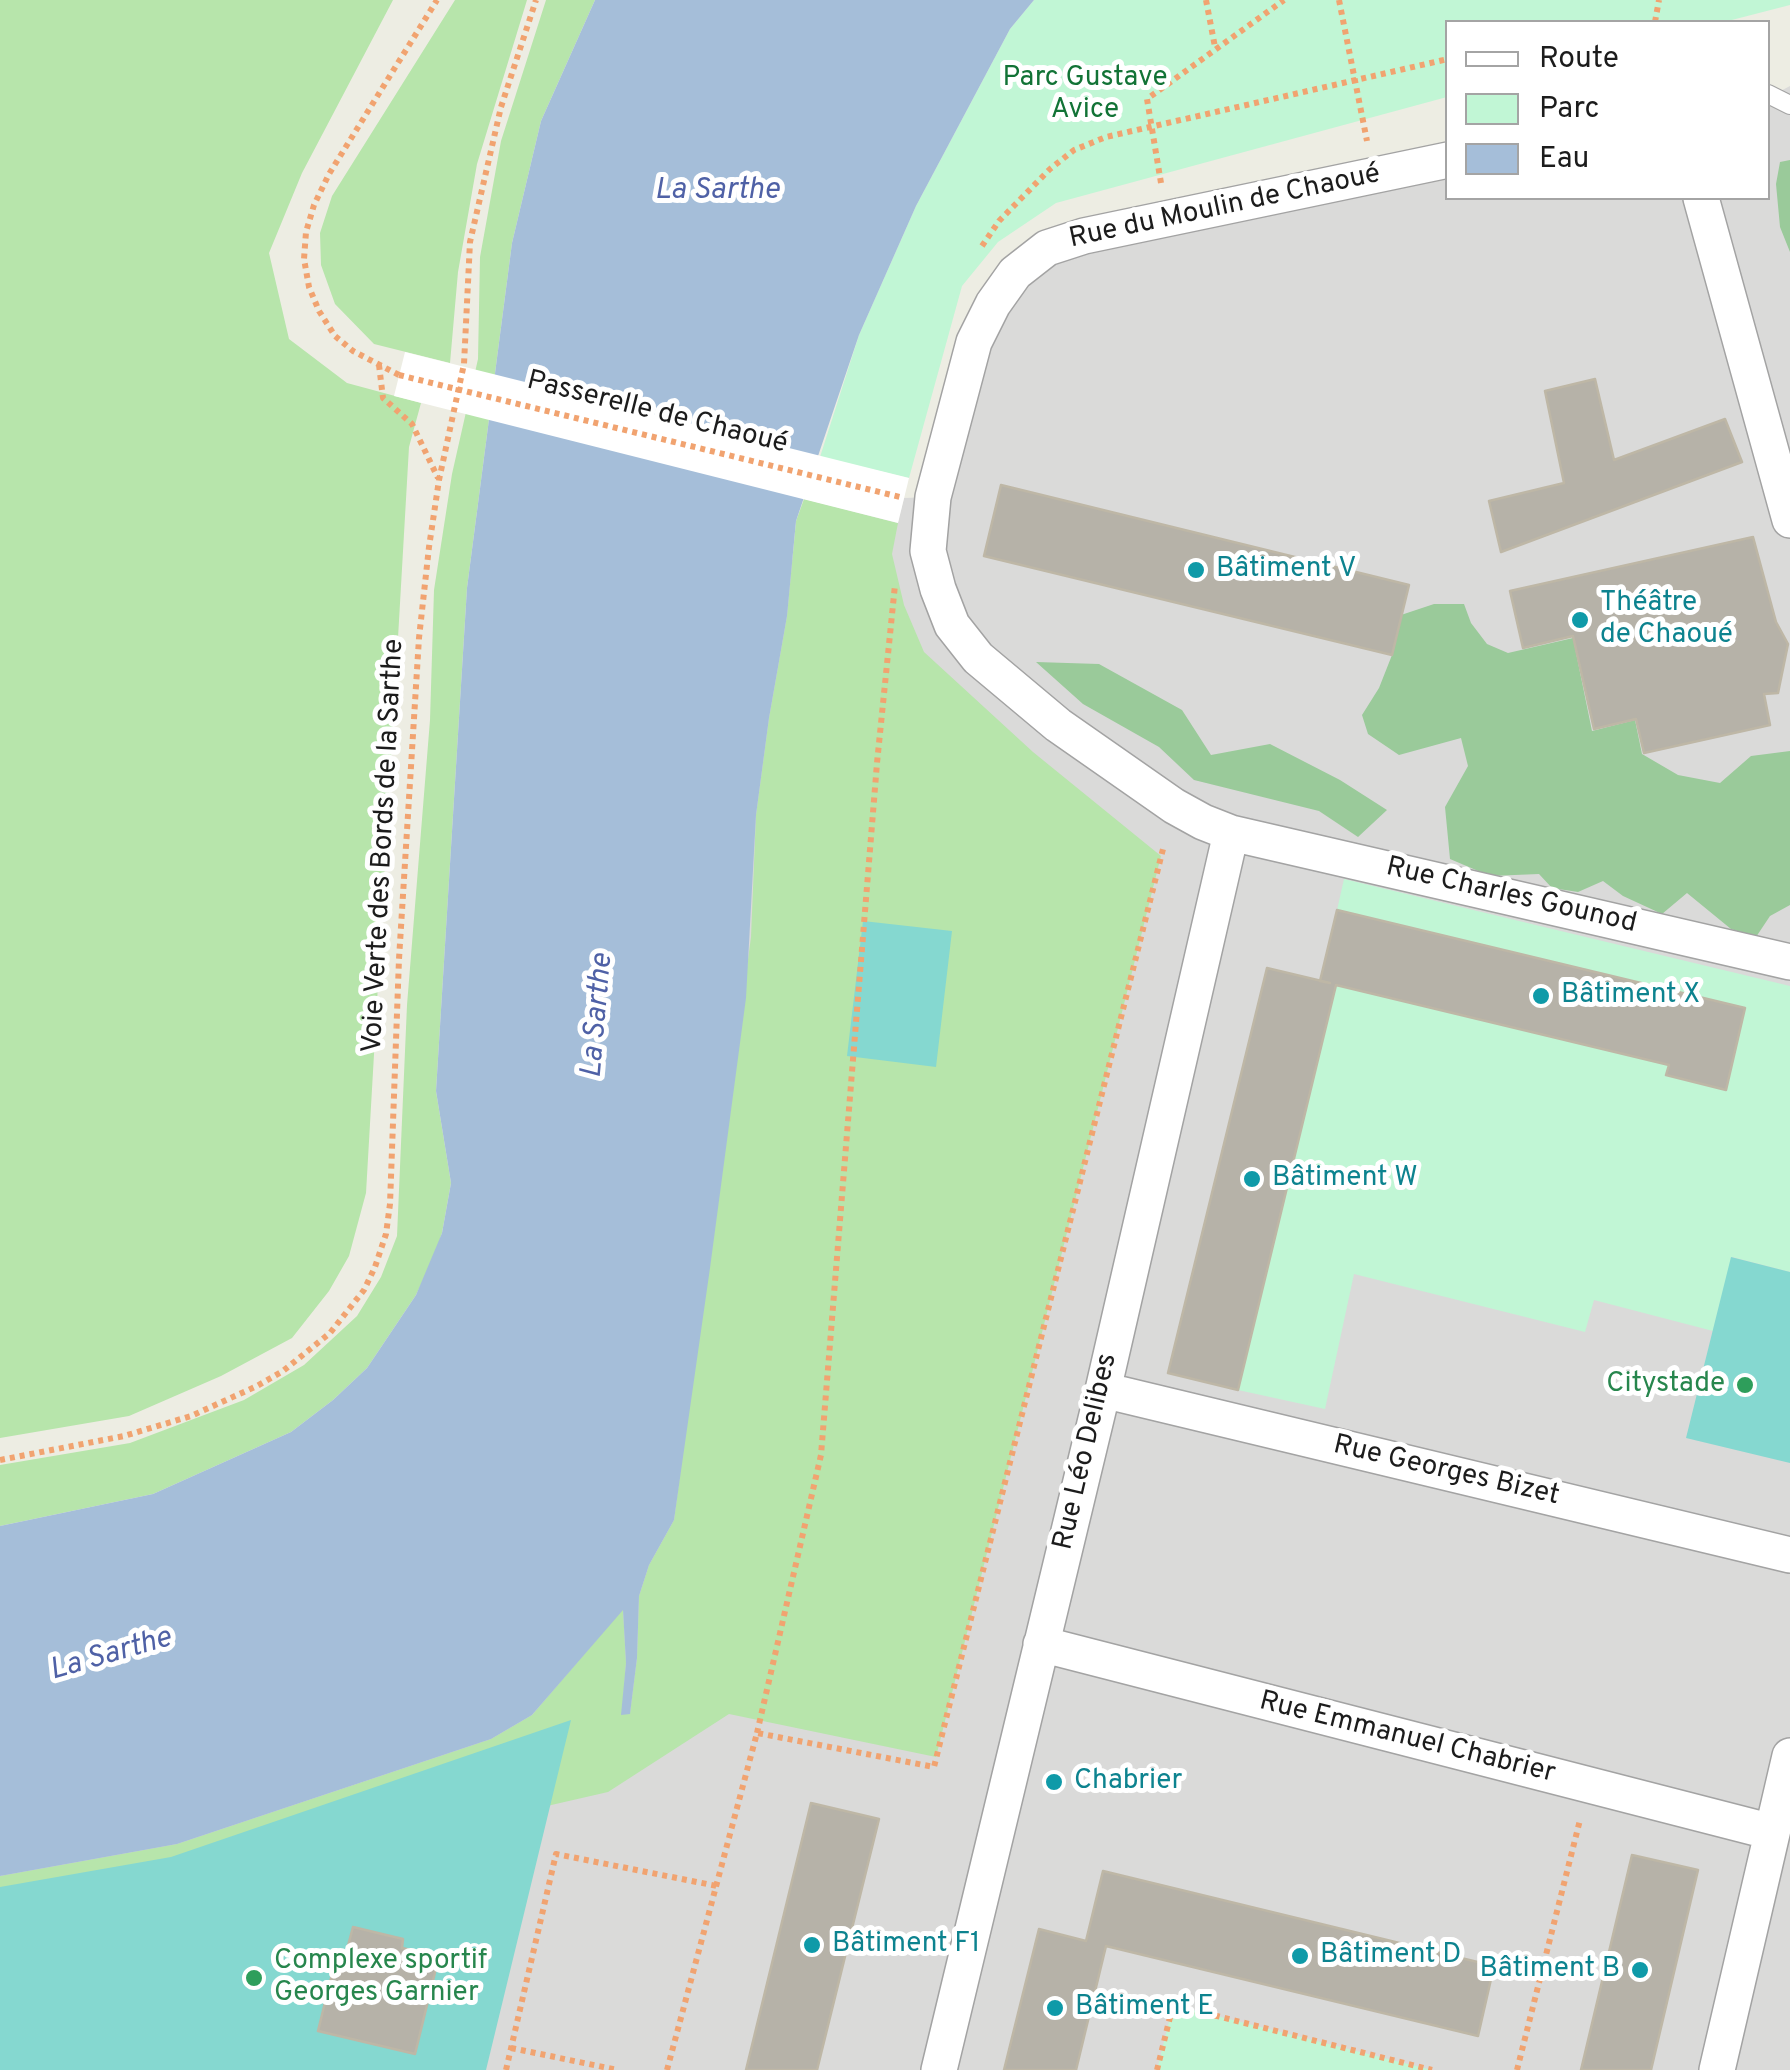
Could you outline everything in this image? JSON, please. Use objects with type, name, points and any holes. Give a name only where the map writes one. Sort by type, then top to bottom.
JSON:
[{"type":"street","name":"Rue du Moulin de Chaoué","points":[[1232,832],[1174,806],[1058,725],[978,658],[952,624],[928,551],[933,497],[974,342],[1015,273],[1047,248],[1084,236],[1445,161]]},
{"type":"street","points":[[1702,200],[1790,520]]},
{"type":"street","name":"Rue Charles Gounod","points":[[1232,832],[1790,962]]},
{"type":"street","name":"Rue Léo Delibes","points":[[939,2070],[1232,832]]},
{"type":"street","name":"Rue Georges Bizet","points":[[1102,1390],[1790,1555]]},
{"type":"street","name":"Rue Emmanuel Chabrier","points":[[1042,1644],[1772,1832]]},
{"type":"street","points":[[1717,2070],[1790,1756]]},
{"type":"path","name":"Passerelle de Chaoué","points":[[437,0],[329,174],[306,232],[304,259],[310,287],[319,311],[344,344],[400,375],[904,498],[902,517]]},
{"type":"path","name":"Voie Verte des Bords de la Sarthe","points":[[0,1460],[124,1436],[229,1400],[283,1371],[330,1333],[370,1278],[386,1234],[390,1204],[396,1027],[419,638],[439,480],[464,364],[470,242],[483,177],[536,0]]},
{"type":"path","points":[[1206,0],[1215,47]]},
{"type":"path","points":[[1168,219],[1147,99],[1284,0]]},
{"type":"path","points":[[1339,0],[1373,176]]},
{"type":"path","points":[[379,364],[383,398],[412,424],[439,480]]},
{"type":"path","points":[[667,2070],[757,1733],[821,1455],[896,574]]},
{"type":"path","points":[[757,1733],[934,1767],[1174,806]]},
{"type":"path","points":[[1517,2070],[1588,1785]]},
{"type":"path","points":[[506,2070],[556,1854],[716,1886]]},
{"type":"path","points":[[1157,2070],[1174,2005],[1432,2070]]},
{"type":"path","points":[[511,2048],[618,2070]]},
{"type":"shaded area","points":[[1790,86],[1790,2070],[0,2070],[0,1876],[532,1715],[577,1661],[804,499],[898,522],[904,498],[933,497],[974,342],[1047,248],[1445,160],[1445,200],[1770,200],[1770,94]]},
{"type":"shaded area","points":[[863,921],[952,931],[936,1067],[847,1056]]},
{"type":"shaded area","name":"Citystade","points":[[1731,1257],[1790,1272],[1790,1463],[1686,1438]]},
{"type":"shaded area","name":"Complexe sportif Georges Garnier","points":[[571,1720],[486,2070],[0,2070],[0,1887],[171,1857]]},
{"type":"green space","points":[[0,0],[393,0],[302,173],[269,253],[289,339],[347,383],[421,403],[409,447],[366,1193],[349,1256],[329,1291],[292,1338],[221,1376],[129,1416],[0,1438]]},
{"type":"green space","points":[[455,0],[527,0],[477,164],[458,272],[450,363],[374,344],[335,304],[321,265],[320,233],[332,196]]},
{"type":"green space","points":[[546,0],[595,0],[541,121],[512,243],[467,588],[436,1091],[451,1183],[433,1259],[416,1295],[367,1368],[291,1432],[153,1494],[0,1526],[0,1465],[130,1443],[244,1400],[304,1365],[357,1316],[381,1277],[397,1236],[407,1005],[430,720],[434,590],[452,474],[478,359],[480,257],[501,141]]},
{"type":"green space","name":"Parc Gustave Avice","points":[[1034,0],[1790,0],[1790,5],[1732,20],[1445,20],[1445,98],[1056,203],[998,242],[962,286],[909,478],[820,457],[859,335],[916,206],[1010,29]]},
{"type":"green space","points":[[1790,160],[1790,252],[1780,227],[1776,184],[1780,162]]},
{"type":"green space","points":[[804,499],[898,523],[892,554],[904,605],[924,652],[1033,752],[1161,856],[936,1757],[729,1714],[608,1792],[473,1823],[0,2070],[0,1876],[177,1844],[491,1739],[532,1715],[623,1609],[626,1663],[622,1714],[630,1713],[639,1596],[649,1565],[674,1520],[751,937],[756,815],[787,616],[796,521]]},
{"type":"green space","points":[[1434,604],[1464,604],[1471,623],[1487,644],[1508,653],[1573,638],[1592,731],[1635,720],[1642,754],[1678,775],[1720,783],[1751,756],[1790,751],[1790,905],[1770,916],[1756,937],[1731,929],[1687,893],[1662,914],[1623,896],[1603,881],[1578,892],[1552,888],[1539,874],[1490,876],[1450,859],[1445,807],[1468,766],[1461,738],[1399,755],[1368,734],[1362,715],[1379,688],[1392,655],[1401,615]]},
{"type":"green space","points":[[1036,662],[1099,664],[1182,710],[1211,755],[1270,744],[1340,780],[1387,810],[1358,837],[1319,811],[1194,780],[1159,747],[1083,704]]},
{"type":"green space","points":[[1344,879],[1790,986],[1790,1272],[1732,1257],[1713,1331],[1594,1300],[1585,1332],[1354,1274],[1325,1409],[1238,1390],[1336,985],[1669,1065],[1667,1074],[1745,1009],[1337,910]]},
{"type":"green space","points":[[1173,2005],[1432,2070],[1157,2070]]},
{"type":"water","name":"La Sarthe","points":[[595,0],[1034,0],[1010,29],[916,206],[859,335],[796,521],[787,616],[756,815],[746,998],[710,1268],[674,1520],[649,1565],[639,1596],[630,1714],[621,1715],[626,1663],[623,1610],[532,1715],[491,1739],[177,1844],[0,1876],[0,1526],[153,1494],[291,1432],[367,1368],[416,1295],[442,1233],[451,1183],[436,1091],[467,588],[512,243],[541,121]]},
{"type":"pier","points":[[405,352],[909,478],[898,523],[394,396]]},
{"type":"building","points":[[1595,379],[1614,460],[1725,419],[1742,462],[1501,552],[1489,501],[1564,483],[1545,391]]},
{"type":"building","name":"Bâtiment V","points":[[1001,485],[1409,585],[1392,655],[984,556]]},
{"type":"building","name":"Théâtre de Chaoué","points":[[1753,537],[1776,622],[1788,644],[1778,693],[1764,694],[1770,725],[1644,753],[1636,719],[1594,729],[1573,636],[1523,648],[1510,591]]},
{"type":"building","points":[[1337,910],[1745,1008],[1726,1090],[1666,1075],[1669,1065],[1336,985],[1238,1390],[1168,1373],[1267,968],[1320,981]]},
{"type":"building","name":"Bâtiment F1","points":[[811,1803],[879,1819],[817,2070],[746,2070]]},
{"type":"building","name":"Bâtiment B","points":[[1632,1855],[1698,1870],[1651,2070],[1581,2070]]},
{"type":"building","name":"Bâtiment D","points":[[1103,1871],[1494,1966],[1478,2036],[1106,1946],[1076,2070],[1004,2070],[1039,1929],[1086,1941]]},
{"type":"building","points":[[353,1927],[403,1939],[402,1948],[439,1956],[415,2054],[318,2031],[333,1970],[341,1972]]},
{"type":"place","name":"Bâtiment V","points":[[1196,570]]},
{"type":"place","name":"Théâtre de Chaoué","points":[[1580,620]]},
{"type":"place","name":"Bâtiment X","points":[[1541,996]]},
{"type":"place","name":"Bâtiment W","points":[[1252,1179]]},
{"type":"place","name":"Citystade","points":[[1745,1385]]},
{"type":"place","name":"Chabrier","points":[[1054,1782]]},
{"type":"place","name":"Bâtiment F1","points":[[812,1945]]},
{"type":"place","name":"Bâtiment D","points":[[1300,1956]]},
{"type":"place","name":"Bâtiment B","points":[[1640,1970]]},
{"type":"place","name":"Complexe sportif Georges Garnier","points":[[254,1978]]},
{"type":"place","name":"Bâtiment E","points":[[1055,2008]]}]
